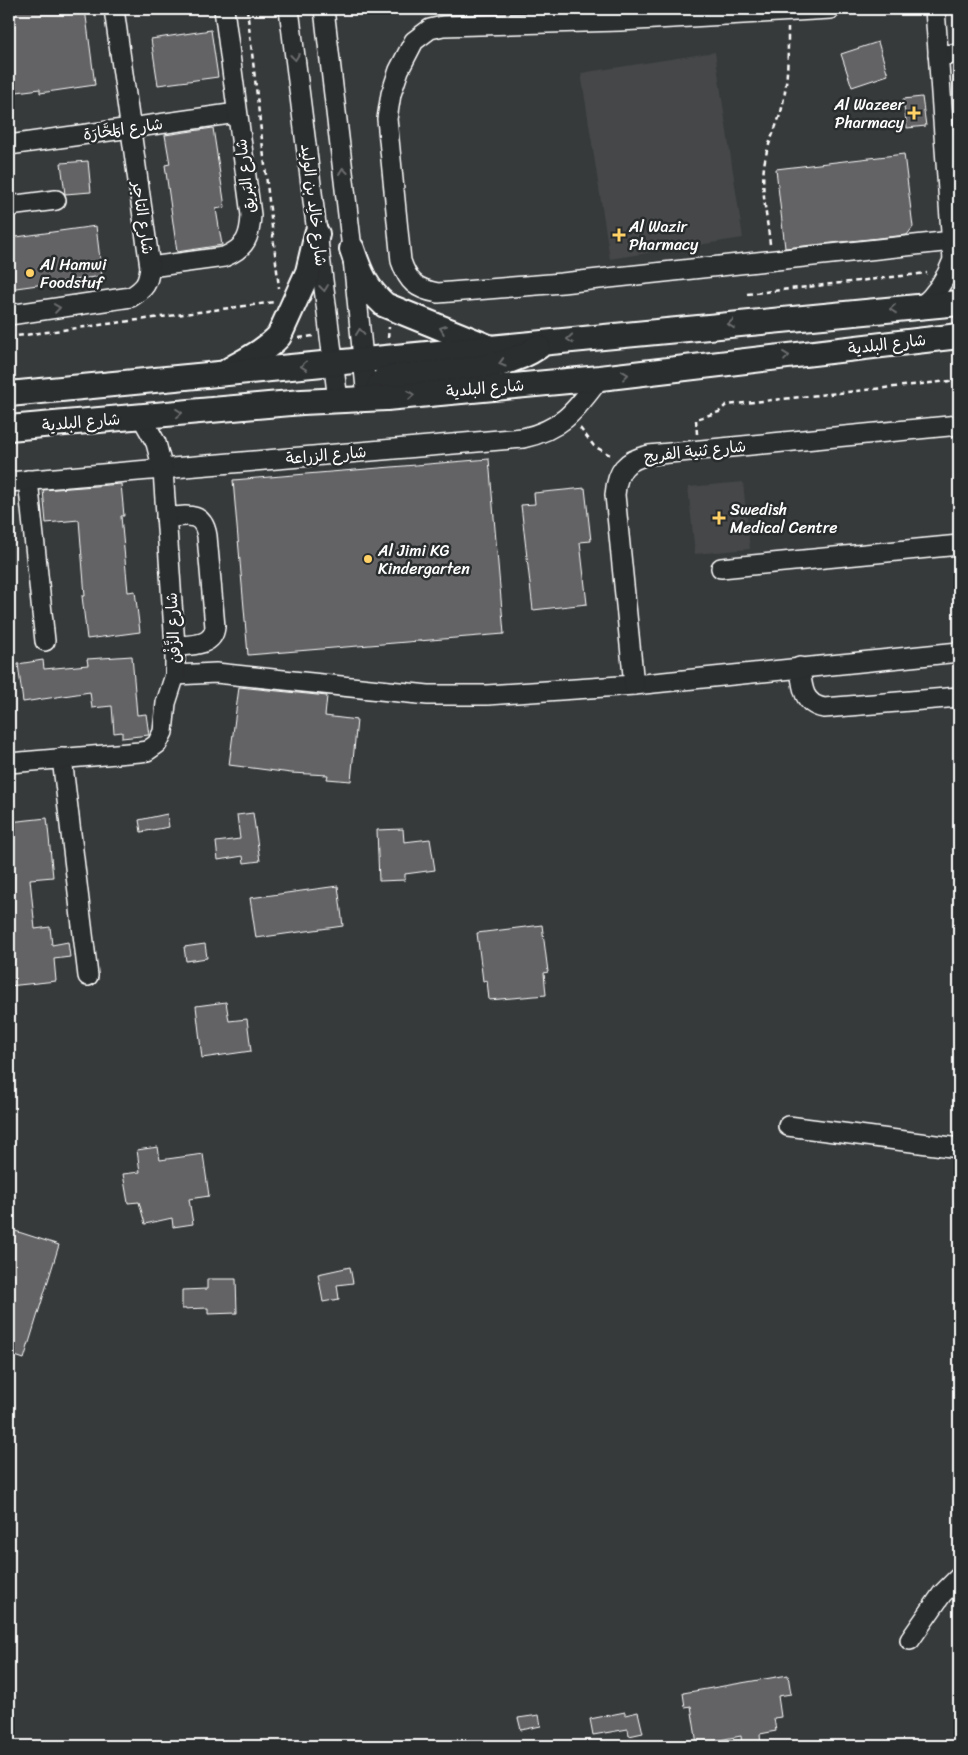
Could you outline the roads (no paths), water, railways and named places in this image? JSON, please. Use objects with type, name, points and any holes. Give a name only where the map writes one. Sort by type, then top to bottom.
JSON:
[{"type":"main road","points":[[221,374],[271,344],[279,336],[287,305],[308,272],[317,234]]},
{"type":"main road","points":[[352,250],[363,279],[373,295],[385,305],[488,347]]},
{"type":"main road","name":"شارع البلدية","points":[[9,394],[959,303]]},
{"type":"main road","name":"شارع البلدية","points":[[9,428],[600,378],[959,336]]},
{"type":"main road","points":[[376,398],[381,395],[379,390],[380,384],[388,378],[497,365],[519,358],[545,342]]},
{"type":"street","name":"شارع التاجر","points":[[9,315],[130,297],[142,290],[148,280],[150,268],[130,128],[119,9]]},
{"type":"street","name":"شارع البَريق","points":[[150,268],[224,256],[238,250],[248,238],[251,215],[224,9]]},
{"type":"street","name":"شارع خالِد بن الوليد","points":[[324,9],[352,250],[362,360],[376,398]]},
{"type":"street","points":[[831,9],[620,21],[512,16],[443,26],[424,32],[410,47],[399,70],[391,94],[387,119],[401,261],[405,274],[414,284],[425,291],[438,293],[562,283],[772,260],[954,234]]},
{"type":"street","points":[[921,307],[937,291],[954,266],[954,234],[938,55],[936,9]]},
{"type":"street","name":"شارع خالِد بن الوليد","points":[[288,10],[338,400]]},
{"type":"street","points":[[938,55],[959,54]]},
{"type":"street","name":"شارع المَحَّارَة","points":[[9,145],[237,113]]},
{"type":"street","points":[[9,206],[56,200]]},
{"type":"street","name":"شارع الزراعة","points":[[9,482],[523,438],[550,430],[570,415],[600,378]]},
{"type":"street","name":"شارع الزَّفْن","points":[[9,763],[140,752],[157,744],[163,732],[166,703],[175,674],[175,646],[163,470],[156,443],[140,416]]},
{"type":"street","name":"شارع ثنية الفريج","points":[[634,684],[615,495],[616,480],[623,467],[636,458],[649,455],[959,425]]},
{"type":"street","points":[[28,480],[46,641]]},
{"type":"street","points":[[166,518],[189,516],[200,519],[203,523],[207,536],[215,627],[213,636],[204,643],[175,646]]},
{"type":"street","points":[[721,568],[959,545]]},
{"type":"street","points":[[175,674],[216,673],[428,695],[487,695],[634,684],[959,652]]},
{"type":"street","points":[[800,667],[805,696],[810,703],[818,707],[959,697]]},
{"type":"street","points":[[62,758],[88,976]]},
{"type":"street","points":[[788,1126],[959,1148]]},
{"type":"street","points":[[910,1640],[942,1594],[959,1577]]},
{"type":"place","name":"Al Wazeer Pharmacy","points":[[914,113]]},
{"type":"place","name":"Al Wazir Pharmacy","points":[[619,235]]},
{"type":"place","name":"Al Hamwi Foodstuf","points":[[30,273]]},
{"type":"place","name":"Swedish Medical Centre","points":[[719,518]]},
{"type":"place","name":"Al Jimi KG Kindergarten","points":[[368,559]]}]
